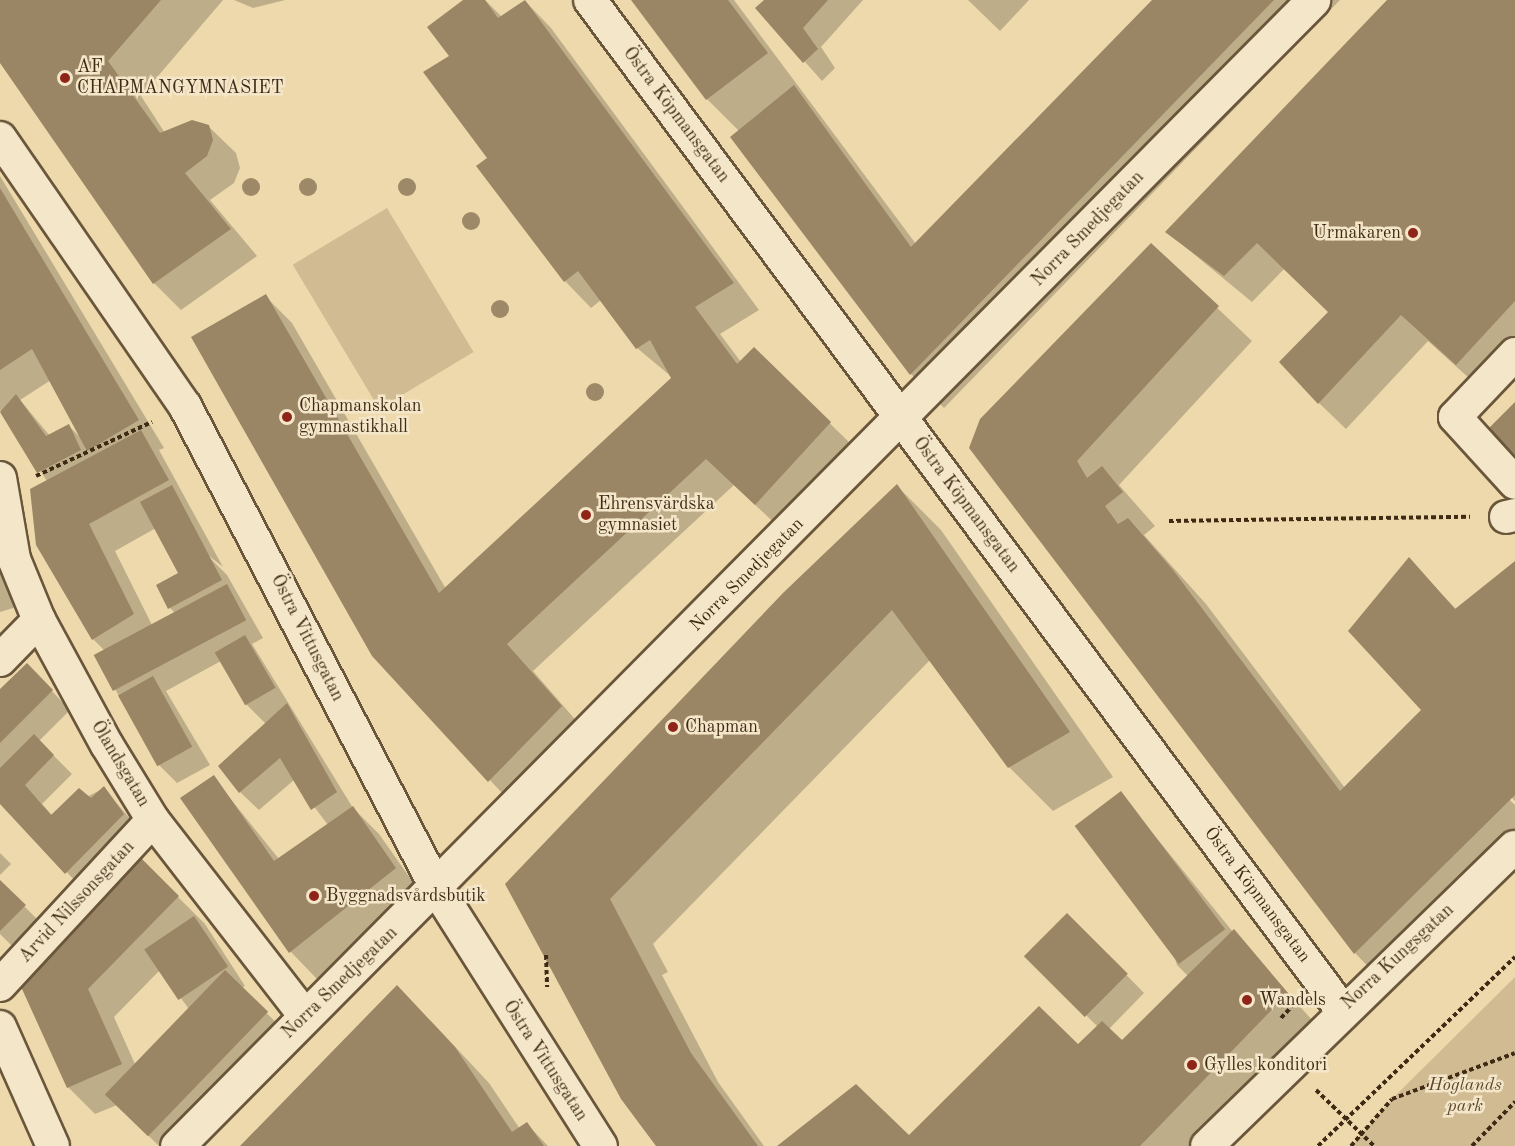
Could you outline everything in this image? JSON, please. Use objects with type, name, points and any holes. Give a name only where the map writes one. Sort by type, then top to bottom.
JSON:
[{"type":"street","name":"Östra Köpmansgatan","points":[[590,0],[1342,1010]]},
{"type":"street","name":"Norra Smedjegatan","points":[[177,1146],[902,419],[1313,0]]},
{"type":"street","name":"Östra Vittusgatan","points":[[0,138],[185,406],[436,888],[600,1146]]},
{"type":"street","points":[[1515,354],[1455,417],[1515,483]]},
{"type":"street","name":"Ölandsgatan","points":[[2,484],[14,559],[39,620],[153,820],[305,1016]]},
{"type":"street","points":[[0,660],[39,620]]},
{"type":"street","name":"Arvid Nilssonsgatan","points":[[0,985],[153,820]]},
{"type":"street","name":"Norra Kungsgatan","points":[[1207,1146],[1342,1010],[1515,847]]},
{"type":"street","points":[[0,1027],[53,1146]]},
{"type":"path","points":[[2,484],[185,406]]},
{"type":"path","points":[[1169,521],[1511,516]]},
{"type":"path","points":[[546,956],[547,987]]},
{"type":"path","points":[[1318,1146],[1515,957]]},
{"type":"path","points":[[1351,1146],[1392,1099],[1515,1053]]},
{"type":"path","points":[[1290,1063],[1374,1146]]},
{"type":"path","points":[[1472,1146],[1515,1102]]},
{"type":"green space","points":[[387,208],[474,352],[379,409],[293,265]]},
{"type":"green space","name":"Hoglands park","points":[[1515,977],[1515,1146],[1351,1146],[1392,1099]]},
{"type":"building","points":[[0,0],[161,0],[108,61],[160,133],[192,120],[209,125],[213,140],[207,156],[185,173],[231,229],[153,284],[0,63]]},
{"type":"building","points":[[463,0],[485,0],[498,18],[525,0],[734,283],[695,307],[737,364],[754,347],[831,422],[755,505],[706,459],[507,644],[562,706],[488,782],[372,656],[191,337],[266,294],[439,593],[671,378],[650,340],[636,349],[578,271],[564,282],[476,166],[487,158],[423,72],[449,56],[427,27]]},
{"type":"building","points":[[631,0],[728,0],[768,53],[706,100]]},
{"type":"building","points":[[764,0],[828,0],[803,28],[818,49],[803,63],[755,8]]},
{"type":"building","points":[[1152,0],[1274,0],[910,375],[730,137],[794,85],[911,247]]},
{"type":"building","name":"Urmakaren","points":[[1387,0],[1515,0],[1515,301],[1456,365],[1401,315],[1318,404],[1279,362],[1328,312],[1257,243],[1224,276],[1165,232]]},
{"type":"building","points":[[0,188],[139,420],[87,451],[32,349],[0,370]]},
{"type":"building","points":[[1151,243],[1219,306],[1077,461],[1087,478],[1102,466],[1123,492],[1105,506],[1118,524],[1128,518],[1173,570],[1340,791],[1421,710],[1348,631],[1409,557],[1455,609],[1515,561],[1515,795],[1354,954],[969,448],[980,419]]},
{"type":"building","points":[[16,394],[46,436],[69,424],[81,450],[37,473],[0,412]]},
{"type":"building","points":[[1515,402],[1515,455],[1488,429]]},
{"type":"building","points":[[141,430],[169,480],[89,524],[134,614],[92,640],[36,545],[30,489]]},
{"type":"building","points":[[897,484],[1070,732],[1008,768],[892,610],[610,899],[691,1053],[758,1146],[656,1146],[621,1099],[505,884],[783,593]]},
{"type":"building","points":[[172,485],[222,580],[168,609],[156,585],[178,573],[140,502]]},
{"type":"building","points":[[227,584],[246,620],[113,691],[94,655]]},
{"type":"building","points":[[245,635],[276,688],[245,705],[215,652]]},
{"type":"building","points":[[27,663],[53,690],[0,743],[0,689]]},
{"type":"building","points":[[153,676],[192,747],[157,766],[118,695]]},
{"type":"building","points":[[287,703],[337,792],[311,810],[280,758],[239,793],[218,766]]},
{"type":"building","points":[[34,734],[54,755],[25,785],[51,815],[79,788],[91,798],[104,786],[124,814],[65,874],[0,804],[0,768]]},
{"type":"building","points":[[214,775],[274,861],[353,806],[396,868],[289,953],[180,798]]},
{"type":"building","points":[[1121,791],[1225,929],[1179,964],[1075,826]]},
{"type":"building","points":[[138,855],[179,896],[88,989],[122,1064],[67,1088],[17,978]]},
{"type":"building","points":[[0,880],[26,905],[0,931]]},
{"type":"building","points":[[1067,913],[1128,974],[1085,1017],[1024,956]]},
{"type":"building","points":[[194,916],[228,967],[178,1000],[144,950]]},
{"type":"building","points":[[1234,929],[1288,993],[1140,1146],[777,1146],[856,1084],[909,1135],[1039,1006],[1078,1044],[1102,1021],[1122,1040]]},
{"type":"building","points":[[225,970],[268,1012],[148,1136],[105,1094]]},
{"type":"building","points":[[397,985],[455,1047],[512,1132],[527,1122],[544,1146],[240,1146]]},
{"type":"place","name":"AF CHAPMANGYMNASIET","points":[[65,78]]},
{"type":"place","name":"Urmakaren","points":[[1413,233]]},
{"type":"place","name":"Chapmanskolan gymnastikhall","points":[[287,417]]},
{"type":"place","name":"Ehrensvärdska gymnasiet","points":[[586,515]]},
{"type":"place","name":"Chapman","points":[[673,727]]},
{"type":"place","name":"Byggnadsvårdsbutik","points":[[314,896]]},
{"type":"place","name":"Wandels","points":[[1247,1000]]},
{"type":"place","name":"Gylles konditori","points":[[1192,1065]]}]
